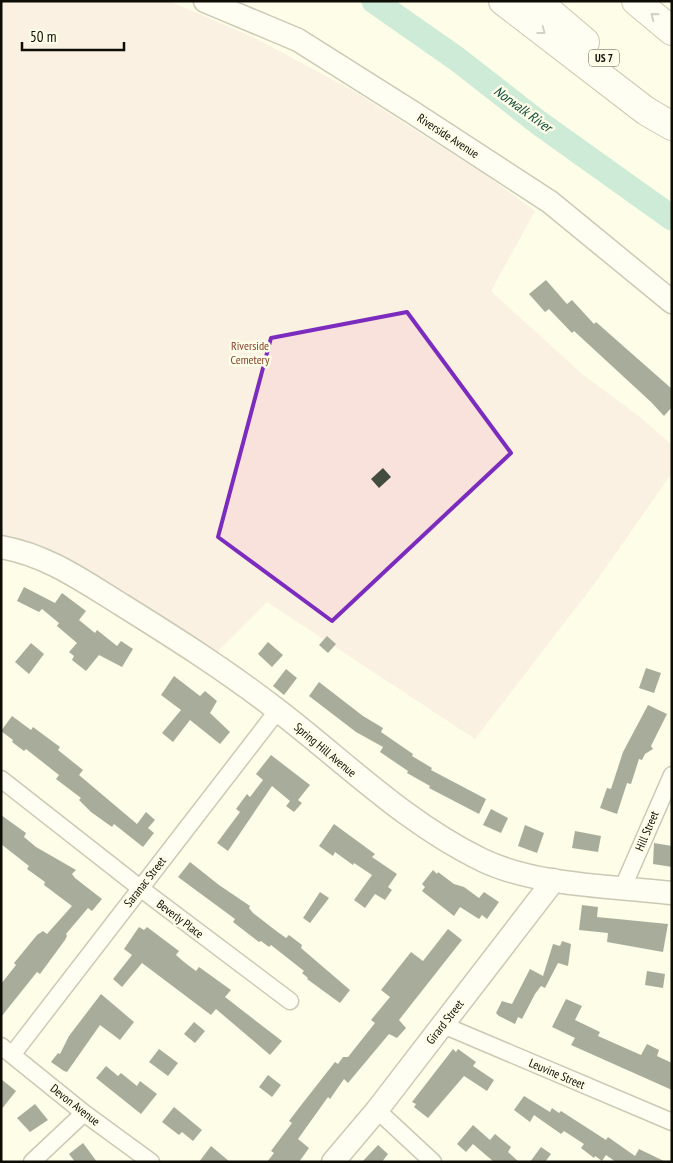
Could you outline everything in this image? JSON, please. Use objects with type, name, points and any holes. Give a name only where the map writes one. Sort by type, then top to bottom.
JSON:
[{"type":"highway","points":[[503,1],[646,111],[672,126]]},
{"type":"highway","name":"US 7","points":[[537,1],[672,112]]},
{"type":"highway","points":[[636,1],[672,31]]},
{"type":"street","name":"Riverside Avenue","points":[[205,1],[298,40],[412,112],[550,202],[672,302]]},
{"type":"street","name":"Spring Hill Avenue","points":[[1,547],[17,550],[58,565],[242,682],[382,797],[456,846],[507,870],[554,880],[672,893]]},
{"type":"street","name":"Saranac Street","points":[[6,1050],[140,888],[278,710]]},
{"type":"street","name":"Hill Street","points":[[623,887],[672,775]]},
{"type":"street","name":"Beverly Place","points":[[1,779],[290,1002]]},
{"type":"street","name":"Girard Street","points":[[333,1162],[377,1110],[554,880]]},
{"type":"street","name":"Leuvine Street","points":[[443,1025],[672,1122]]},
{"type":"street","name":"Devon Avenue","points":[[6,1050],[84,1113],[151,1162]]},
{"type":"street","points":[[377,1110],[433,1162]]},
{"type":"street","points":[[32,1162],[84,1113]]},
{"type":"highlighted area","points":[[407,312],[511,453],[332,621],[218,537],[271,338]]},
{"type":"green space","name":"Riverside Cemetery","points":[[1,1],[169,1],[253,37],[352,90],[486,175],[535,211],[491,291],[582,374],[640,417],[672,445],[672,473],[595,583],[475,739],[267,602],[214,655],[1,537]]},
{"type":"building","points":[[546,280],[567,304],[572,300],[594,324],[596,322],[672,389],[672,407],[664,416],[574,331],[572,333],[549,309],[545,312],[529,294]]},
{"type":"building","points":[[383,468],[391,477],[379,488],[371,479]]},
{"type":"building","points":[[24,587],[55,603],[62,593],[86,611],[79,620],[95,633],[97,630],[117,646],[121,641],[133,649],[122,667],[99,655],[86,671],[72,660],[74,656],[69,652],[77,643],[57,626],[59,623],[42,609],[39,612],[17,601]]},
{"type":"building","points":[[327,636],[336,644],[328,653],[319,645]]},
{"type":"building","points":[[268,642],[283,655],[272,667],[258,654]]},
{"type":"building","points":[[31,643],[44,654],[29,674],[15,662]]},
{"type":"building","points":[[646,668],[661,673],[654,693],[639,688]]},
{"type":"building","points":[[286,669],[297,678],[284,695],[273,686]]},
{"type":"building","points":[[174,676],[200,696],[205,691],[217,701],[210,713],[230,732],[220,744],[190,720],[173,742],[162,733],[181,710],[161,695]]},
{"type":"building","points":[[319,682],[363,716],[383,728],[381,732],[413,754],[412,756],[432,768],[431,770],[486,799],[479,814],[429,788],[430,786],[407,773],[408,771],[380,752],[383,747],[356,732],[309,696]]},
{"type":"building","points":[[648,705],[667,714],[651,746],[653,749],[645,754],[642,760],[639,759],[631,784],[627,783],[617,814],[600,808],[607,788],[611,789],[623,752]]},
{"type":"building","points":[[12,716],[31,730],[33,727],[60,747],[58,750],[83,770],[79,775],[137,824],[146,812],[155,820],[148,828],[154,833],[143,847],[114,824],[112,827],[91,812],[79,800],[81,798],[56,779],[59,775],[26,749],[24,751],[12,742],[13,740],[1,731]]},
{"type":"building","points":[[271,755],[310,785],[298,800],[302,803],[294,812],[286,806],[290,801],[272,786],[228,851],[217,843],[240,812],[236,809],[247,794],[250,797],[263,780],[256,774]]},
{"type":"building","points":[[491,809],[508,818],[501,833],[483,825]]},
{"type":"building","points":[[1,815],[26,833],[24,837],[36,847],[76,870],[72,874],[75,878],[102,899],[92,911],[88,908],[66,934],[65,940],[40,974],[37,972],[1,1017],[1,984],[16,965],[14,963],[37,935],[43,931],[47,934],[72,906],[44,885],[45,882],[27,869],[29,866],[1,844]]},
{"type":"building","points":[[334,824],[375,854],[372,857],[397,874],[388,887],[392,890],[385,900],[375,894],[365,908],[354,900],[372,875],[354,863],[353,865],[335,852],[333,856],[319,846]]},
{"type":"building","points":[[525,825],[544,833],[537,853],[518,846]]},
{"type":"building","points":[[575,831],[601,836],[598,852],[572,848]]},
{"type":"building","points":[[654,843],[672,846],[672,867],[653,864]]},
{"type":"building","points":[[190,862],[250,906],[249,908],[253,913],[275,930],[286,938],[289,935],[302,945],[301,948],[350,990],[340,1003],[307,979],[302,973],[304,971],[271,945],[269,947],[261,941],[259,942],[233,922],[235,919],[178,877]]},
{"type":"building","points":[[433,870],[454,884],[464,887],[479,898],[484,892],[499,902],[487,919],[482,915],[479,919],[460,907],[454,916],[422,891],[425,887],[422,884]]},
{"type":"building","points":[[320,892],[329,898],[310,923],[303,918]]},
{"type":"building","points":[[582,905],[598,907],[597,917],[668,924],[663,952],[607,942],[608,933],[579,930]]},
{"type":"building","points":[[139,927],[144,930],[147,927],[179,951],[176,955],[196,971],[199,967],[231,990],[225,997],[282,1041],[270,1055],[216,1009],[211,1015],[142,963],[122,987],[113,979],[132,955],[124,949]]},
{"type":"building","points":[[448,929],[462,940],[399,1020],[406,1028],[397,1038],[389,1034],[348,1083],[344,1079],[330,1099],[328,1097],[298,1139],[309,1148],[299,1162],[267,1162],[274,1153],[271,1151],[292,1123],[289,1121],[302,1104],[335,1062],[338,1064],[343,1057],[348,1057],[375,1023],[371,1020],[390,997],[381,990],[411,952],[423,961]]},
{"type":"building","points":[[562,941],[571,944],[568,966],[558,963],[545,988],[541,986],[535,994],[522,1019],[518,1017],[515,1024],[499,1016],[496,1013],[502,1001],[512,1004],[530,969],[543,976],[553,944],[560,946]]},
{"type":"building","points":[[647,971],[665,974],[663,988],[645,985]]},
{"type":"building","points":[[101,994],[134,1022],[120,1040],[100,1025],[67,1072],[64,1071],[51,1062],[58,1053],[60,1054],[69,1036]]},
{"type":"building","points":[[566,999],[582,1006],[575,1020],[600,1032],[598,1036],[641,1055],[647,1044],[659,1050],[657,1056],[672,1063],[672,1090],[571,1045],[575,1038],[552,1027]]},
{"type":"building","points":[[194,1022],[205,1031],[195,1043],[184,1034]]},
{"type":"building","points":[[159,1049],[178,1063],[168,1076],[149,1062]]},
{"type":"building","points":[[453,1049],[456,1052],[458,1049],[476,1062],[473,1066],[494,1080],[487,1091],[464,1076],[428,1118],[414,1107],[416,1104],[412,1102]]},
{"type":"building","points":[[106,1066],[118,1076],[121,1073],[137,1086],[140,1081],[157,1094],[141,1114],[96,1078]]},
{"type":"building","points":[[268,1075],[281,1085],[272,1097],[259,1087]]},
{"type":"building","points":[[1,1079],[16,1091],[1,1110]]},
{"type":"building","points":[[524,1096],[550,1112],[552,1108],[559,1113],[561,1111],[606,1140],[608,1137],[635,1156],[639,1149],[666,1162],[616,1162],[606,1155],[602,1161],[595,1156],[594,1158],[581,1148],[584,1144],[564,1131],[561,1134],[534,1115],[530,1122],[514,1110]]},
{"type":"building","points":[[35,1104],[48,1120],[30,1132],[17,1118]]},
{"type":"building","points":[[174,1107],[202,1130],[193,1141],[182,1132],[179,1135],[162,1122]]},
{"type":"building","points":[[473,1125],[490,1140],[495,1134],[511,1147],[508,1152],[519,1162],[494,1162],[473,1144],[466,1152],[457,1144]]},
{"type":"building","points":[[83,1143],[97,1162],[75,1162],[69,1154]]},
{"type":"building","points":[[378,1145],[388,1154],[382,1162],[362,1162]]},
{"type":"building","points":[[211,1146],[230,1162],[199,1162]]},
{"type":"building","points":[[541,1147],[551,1154],[545,1162],[530,1162]]},
{"type":"waterway","name":"Norwalk River","points":[[374,1],[457,59],[539,123],[672,218]]}]
